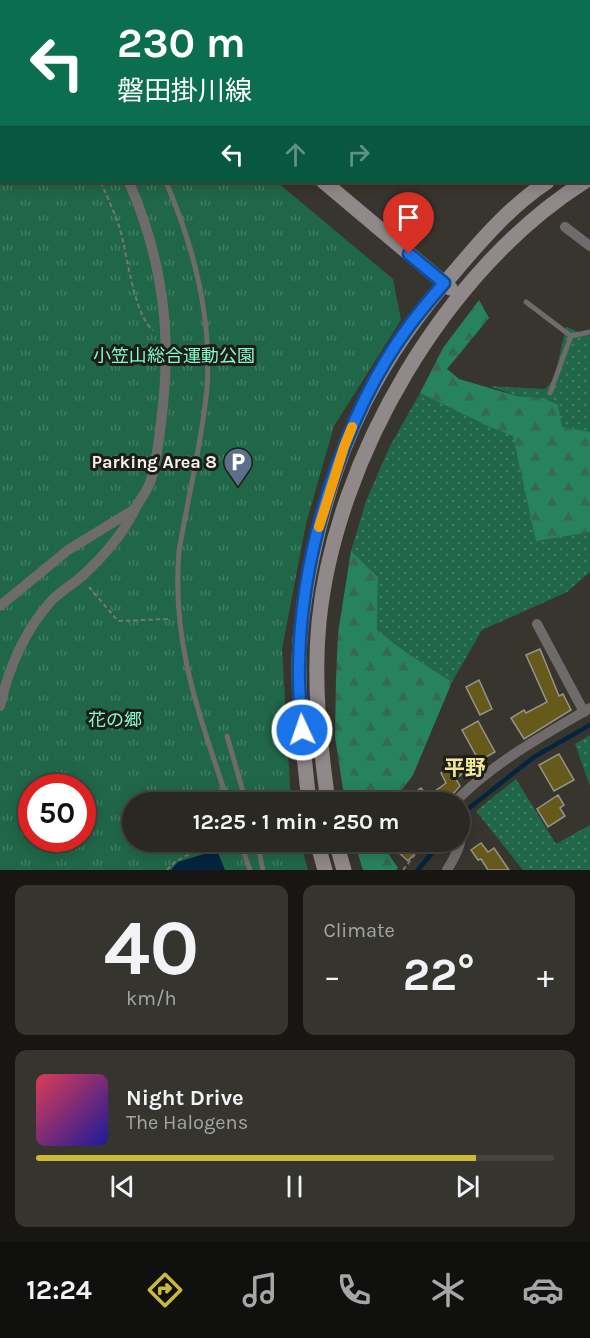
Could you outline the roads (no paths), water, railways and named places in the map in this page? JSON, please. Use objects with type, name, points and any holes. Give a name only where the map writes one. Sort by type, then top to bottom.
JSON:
[{"type":"main road","points":[[325,183],[459,296]]},
{"type":"main road","points":[[308,792],[303,750],[299,665],[308,578],[318,531],[344,447],[361,407],[408,327],[488,233],[545,183]]},
{"type":"main road","points":[[327,792],[317,710],[319,622],[336,536],[363,455],[409,368],[459,296],[500,248],[540,212],[584,183]]},
{"type":"main road","points":[[320,852],[325,870]]},
{"type":"main road","points":[[339,852],[344,870]]},
{"type":"street","points":[[0,706],[10,669],[24,639],[53,599],[109,549],[125,528],[150,484],[165,390],[166,334],[163,297],[155,254],[147,225],[129,183]]},
{"type":"street","points":[[565,227],[590,246]]},
{"type":"street","points":[[0,606],[68,550],[135,509]]},
{"type":"street","points":[[464,792],[500,762],[587,710],[537,624]]},
{"type":"street","points":[[447,870],[457,852]]},
{"type":"lane","points":[[166,183],[184,226],[195,268],[206,327],[207,349],[207,386],[179,551],[178,619],[182,651],[196,707],[225,792]]},
{"type":"lane","points":[[526,302],[571,336],[590,332]]},
{"type":"lane","points":[[550,393],[571,336]]},
{"type":"lane","points":[[227,735],[243,792]]},
{"type":"lane","points":[[244,852],[250,870]]},
{"type":"lane","points":[[259,852],[263,870]]},
{"type":"water","points":[[218,852],[225,870],[171,870],[178,862]]},
{"type":"waterway","points":[[470,807],[534,757],[590,725]]},
{"type":"waterway","points":[[418,870],[433,852]]},
{"type":"place","name":"Parking Area 8","points":[[238,488]]},
{"type":"district","name":"平野","points":[[465,768]]},
{"type":"park label","name":"小笠山総合運動公園","points":[[174,356]]},
{"type":"park label","name":"花の郷","points":[[115,720]]}]
